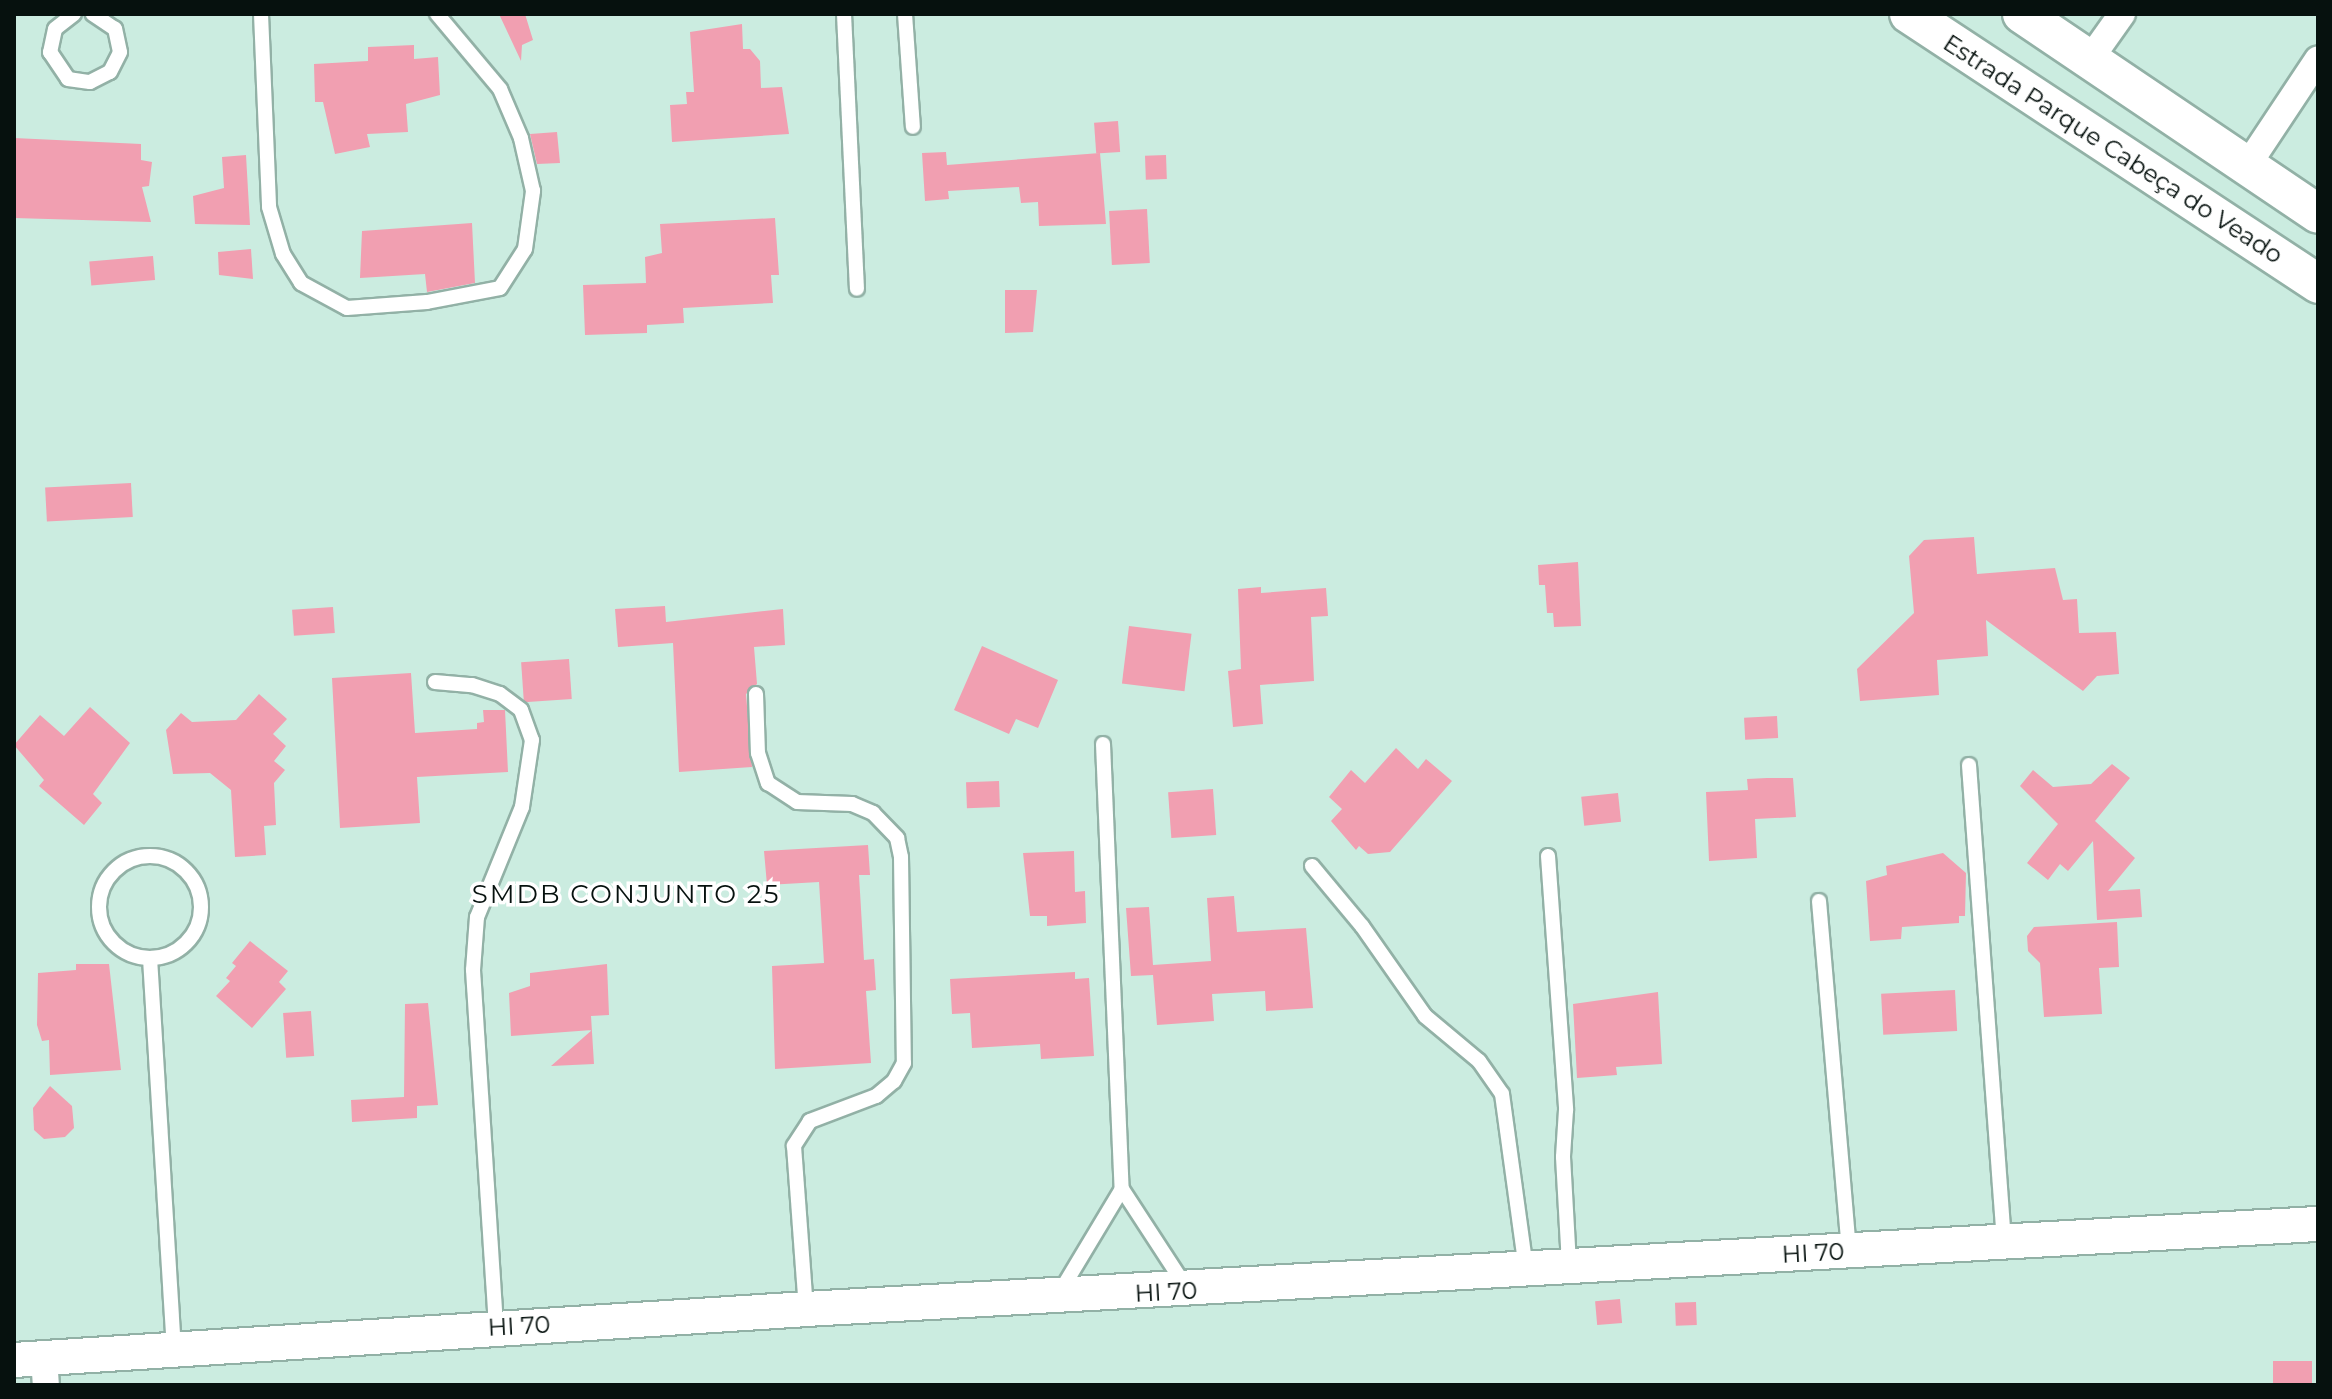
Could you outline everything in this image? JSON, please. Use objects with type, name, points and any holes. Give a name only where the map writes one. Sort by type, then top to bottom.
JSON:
[{"type":"main road","name":"Estrada Parque Cabeça do Veado","points":[[1909,14],[2318,284]]},
{"type":"main road","points":[[2022,14],[2318,214]]},
{"type":"street","points":[[2090,59],[2122,14]]},
{"type":"street","points":[[2247,166],[2318,59]]},
{"type":"street","name":"HI 70","points":[[35,1368],[174,1348],[496,1327],[1188,1291],[1569,1266],[2318,1224]]},
{"type":"lane","points":[[74,14],[55,29],[50,52],[59,72],[79,82],[101,79],[117,62],[115,29],[96,14]]},
{"type":"lane","points":[[261,14],[269,207],[283,254],[301,283],[347,308],[427,302],[500,288],[525,249],[533,191],[521,138],[500,89],[437,14]]},
{"type":"lane","points":[[844,14],[857,289]]},
{"type":"lane","points":[[905,14],[913,127]]},
{"type":"lane","points":[[435,682],[472,685],[500,694],[521,710],[532,740],[522,807],[477,917],[473,970],[496,1327]]},
{"type":"lane","points":[[756,694],[758,753],[768,783],[797,802],[852,804],[873,813],[897,838],[901,857],[904,1063],[894,1081],[876,1096],[810,1121],[794,1146],[806,1309]]},
{"type":"lane","points":[[1103,744],[1122,1189],[1188,1291]]},
{"type":"lane","points":[[1969,765],[2005,1243]]},
{"type":"lane","points":[[1548,856],[1566,1110],[1563,1157],[1569,1266]]},
{"type":"lane","points":[[143,857],[175,863],[197,887],[201,903],[193,935],[167,955],[150,958],[119,947],[107,935],[99,902],[113,872],[143,857]]},
{"type":"lane","points":[[1312,866],[1362,926],[1425,1016],[1479,1061],[1502,1094],[1526,1269]]},
{"type":"lane","points":[[1819,901],[1849,1251]]},
{"type":"lane","points":[[150,958],[174,1348]]},
{"type":"lane","points":[[1057,1297],[1122,1189]]},
{"type":"building","points":[[499,14],[525,14],[533,40],[522,45],[521,61]]},
{"type":"building","points":[[742,24],[743,49],[750,49],[760,61],[761,88],[782,87],[789,134],[672,142],[670,105],[687,104],[686,92],[694,92],[690,32]]},
{"type":"building","points":[[414,45],[414,59],[438,57],[440,95],[406,104],[408,132],[367,134],[370,147],[335,154],[323,102],[315,102],[314,64],[368,61],[368,47]]},
{"type":"building","points":[[1118,121],[1120,152],[1096,154],[1094,123]]},
{"type":"building","points":[[557,132],[560,163],[537,164],[530,134]]},
{"type":"building","points":[[14,138],[141,144],[141,160],[152,162],[149,186],[142,187],[151,222],[14,218]]},
{"type":"building","points":[[946,152],[947,165],[1100,153],[1106,224],[1039,226],[1038,202],[1021,203],[1019,187],[948,191],[949,199],[925,201],[922,153]]},
{"type":"building","points":[[246,155],[250,225],[195,224],[193,196],[224,188],[222,157]]},
{"type":"building","points":[[1166,155],[1167,179],[1146,180],[1145,156]]},
{"type":"building","points":[[1147,209],[1150,263],[1112,265],[1109,211]]},
{"type":"building","points":[[775,218],[779,275],[771,275],[773,303],[683,308],[684,323],[647,325],[647,333],[585,335],[583,285],[646,283],[645,257],[662,253],[660,224]]},
{"type":"building","points":[[472,223],[475,283],[427,292],[425,274],[360,278],[362,231]]},
{"type":"building","points":[[251,249],[253,279],[219,275],[218,252]]},
{"type":"building","points":[[153,256],[155,280],[91,285],[89,262]]},
{"type":"building","points":[[1005,290],[1037,290],[1033,332],[1005,333]]},
{"type":"building","points":[[131,483],[133,517],[47,521],[45,488]]},
{"type":"building","points":[[1974,537],[1977,574],[2055,568],[2063,600],[2077,599],[2079,633],[2116,632],[2119,674],[2097,676],[2083,691],[1986,620],[1988,656],[1937,660],[1939,695],[1860,701],[1857,669],[1914,613],[1909,556],[1924,540]]},
{"type":"building","points":[[1578,562],[1581,626],[1554,627],[1553,613],[1547,613],[1545,585],[1539,585],[1538,565]]},
{"type":"building","points":[[1261,587],[1261,593],[1326,588],[1328,616],[1311,617],[1314,681],[1260,685],[1263,724],[1233,727],[1228,671],[1241,669],[1238,589]]},
{"type":"building","points":[[665,606],[666,622],[783,609],[785,645],[754,647],[757,684],[746,694],[752,767],[679,772],[673,643],[618,647],[615,609]]},
{"type":"building","points":[[333,607],[335,633],[294,636],[292,610]]},
{"type":"building","points":[[1129,626],[1192,634],[1184,691],[1122,684]]},
{"type":"building","points":[[982,646],[1058,680],[1038,728],[1016,719],[1009,734],[954,710]]},
{"type":"building","points":[[569,659],[572,699],[524,702],[521,662]]},
{"type":"building","points":[[411,673],[415,733],[477,729],[477,723],[484,722],[483,710],[505,710],[508,772],[417,777],[420,823],[340,828],[332,678]]},
{"type":"building","points":[[259,694],[287,719],[273,734],[286,746],[274,761],[285,770],[274,783],[276,825],[264,826],[266,855],[235,857],[231,790],[210,773],[173,774],[166,730],[181,713],[192,722],[236,720]]},
{"type":"building","points":[[90,707],[130,743],[93,794],[102,803],[84,825],[39,786],[44,780],[14,745],[40,715],[64,736]]},
{"type":"building","points":[[1777,716],[1778,738],[1745,740],[1744,718]]},
{"type":"building","points":[[1396,748],[1418,769],[1426,759],[1452,781],[1390,852],[1368,854],[1359,846],[1356,850],[1331,821],[1342,809],[1329,797],[1351,770],[1365,783]]},
{"type":"building","points":[[2112,764],[2130,778],[2095,821],[2135,858],[2108,891],[2140,889],[2142,917],[2097,920],[2093,841],[2068,871],[2060,864],[2048,880],[2027,863],[2058,824],[2020,786],[2033,770],[2053,787],[2091,784]]},
{"type":"building","points":[[1793,778],[1796,817],[1755,819],[1757,858],[1709,861],[1706,792],[1748,790],[1747,779]]},
{"type":"building","points":[[999,781],[1000,807],[967,808],[966,782]]},
{"type":"building","points":[[1213,789],[1216,835],[1171,838],[1168,792]]},
{"type":"building","points":[[1618,793],[1621,822],[1584,826],[1581,797]]},
{"type":"building","points":[[868,845],[870,875],[859,875],[864,960],[874,959],[876,990],[866,991],[871,1063],[775,1069],[772,966],[824,963],[819,882],[767,885],[764,851]]},
{"type":"building","points":[[1074,851],[1075,892],[1085,891],[1086,923],[1047,926],[1047,916],[1030,916],[1023,853]]},
{"type":"building","points":[[1943,853],[1966,873],[1965,916],[1959,916],[1959,923],[1902,927],[1901,939],[1870,941],[1866,881],[1887,875],[1886,866]]},
{"type":"building","points":[[1234,896],[1237,932],[1306,928],[1313,1008],[1266,1011],[1265,991],[1212,994],[1214,1021],[1157,1025],[1153,975],[1131,976],[1126,908],[1149,907],[1153,965],[1211,961],[1207,898]]},
{"type":"building","points":[[2117,922],[2119,967],[2099,968],[2102,1014],[2044,1017],[2040,963],[2028,951],[2027,936],[2034,927]]},
{"type":"building","points":[[250,941],[288,971],[279,982],[286,989],[252,1028],[216,996],[230,981],[226,978],[236,966],[232,963]]},
{"type":"building","points":[[76,964],[109,964],[121,1070],[50,1075],[49,1040],[42,1041],[37,1025],[38,973],[76,970]]},
{"type":"building","points":[[607,964],[609,1015],[591,1016],[592,1030],[511,1036],[509,993],[530,986],[530,973]]},
{"type":"building","points":[[1075,972],[1075,979],[1089,978],[1094,1056],[1041,1059],[1040,1044],[972,1048],[970,1013],[952,1014],[950,979]]},
{"type":"building","points":[[1955,990],[1957,1031],[1883,1035],[1881,994]]},
{"type":"building","points":[[1658,992],[1662,1064],[1616,1067],[1617,1075],[1577,1078],[1573,1004]]},
{"type":"building","points":[[428,1003],[438,1105],[417,1106],[417,1118],[352,1122],[351,1100],[404,1097],[405,1004]]},
{"type":"building","points":[[311,1011],[314,1056],[286,1058],[283,1013]]},
{"type":"building","points":[[592,1030],[594,1064],[551,1066]]},
{"type":"building","points":[[50,1086],[72,1106],[74,1128],[65,1137],[44,1139],[34,1130],[33,1108]]},
{"type":"building","points":[[1620,1299],[1622,1323],[1597,1325],[1595,1301]]},
{"type":"building","points":[[1696,1302],[1697,1325],[1676,1326],[1675,1303]]},
{"type":"building","points":[[2273,1361],[2312,1361],[2312,1385],[2273,1385]]},
{"type":"district","name":"SMDB CONJUNTO 25","points":[[626,895]]}]
